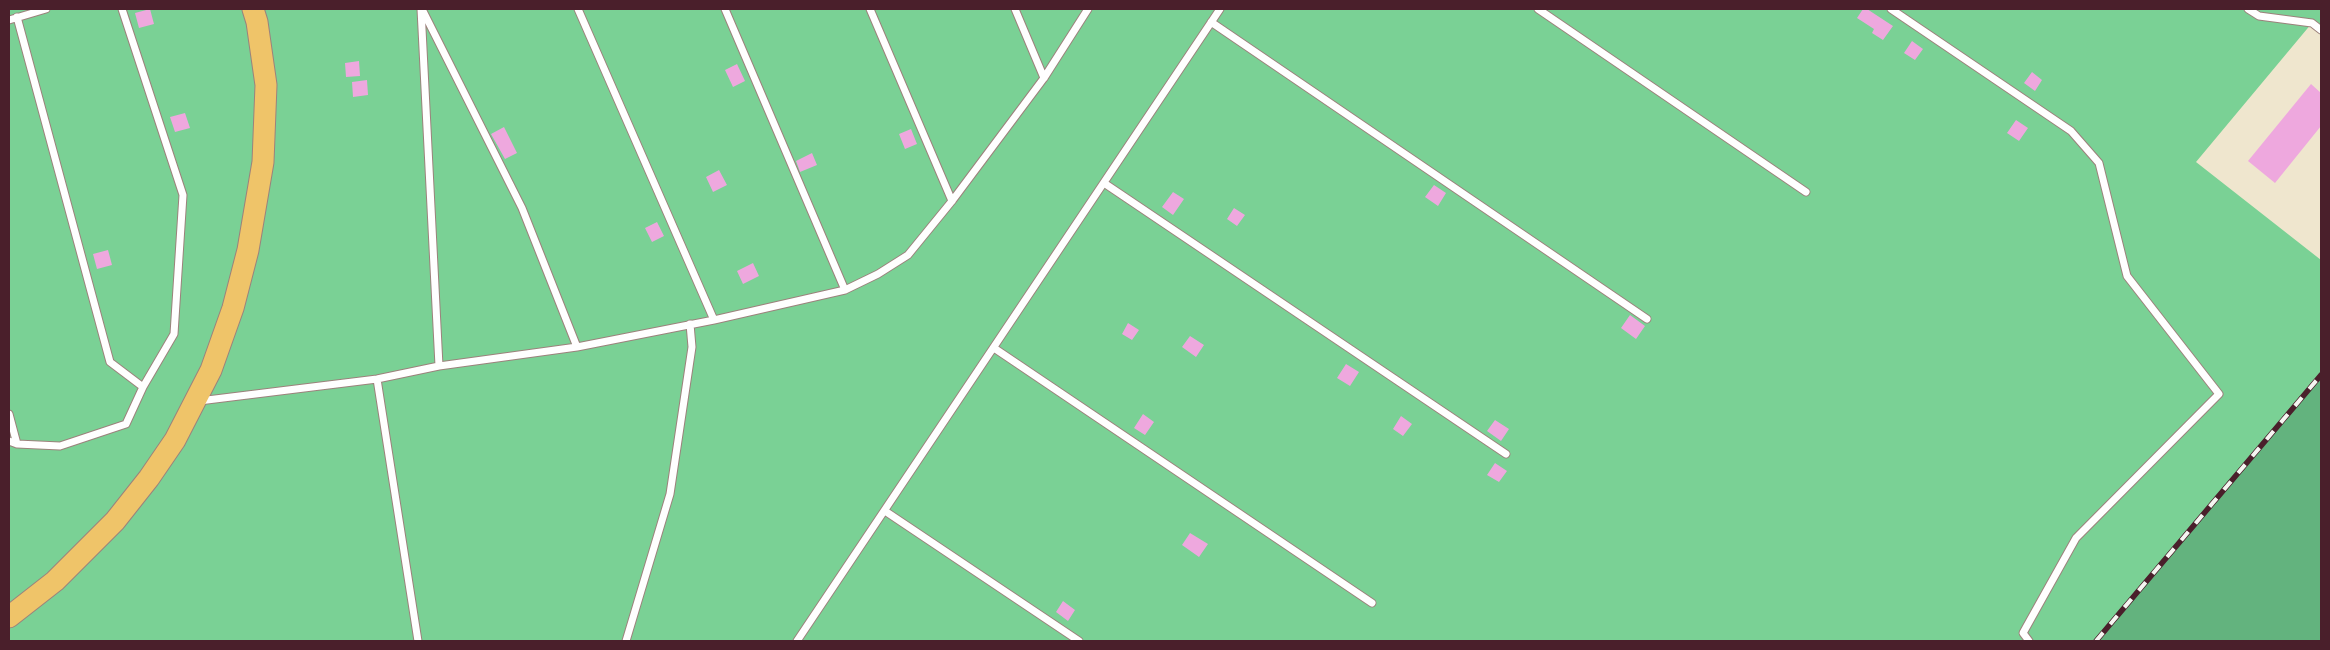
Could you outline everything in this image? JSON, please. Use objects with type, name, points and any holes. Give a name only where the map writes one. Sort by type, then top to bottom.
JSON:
[{"type":"main road","points":[[9,617],[55,581],[116,520],[149,478],[175,440],[211,370],[232,308],[248,250],[263,162],[266,85],[257,22],[253,9]]},
{"type":"lane","points":[[9,20],[46,9]]},
{"type":"lane","points":[[9,440],[16,444],[60,446],[126,424],[143,386],[174,334],[183,195],[122,9]]},
{"type":"lane","points":[[421,9],[522,208],[577,347]]},
{"type":"lane","points":[[421,9],[439,366]]},
{"type":"lane","points":[[578,9],[714,320]]},
{"type":"lane","points":[[724,9],[845,290]]},
{"type":"lane","points":[[870,9],[952,201]]},
{"type":"lane","points":[[1014,9],[1044,78]]},
{"type":"lane","points":[[196,402],[377,379],[439,366],[577,347],[714,320],[845,290],[878,274],[908,255],[952,201],[1044,78],[1088,9]]},
{"type":"lane","points":[[796,641],[1220,9]]},
{"type":"lane","points":[[1538,9],[1806,192]]},
{"type":"lane","points":[[1891,9],[2071,131],[2099,163],[2126,276],[2219,394],[2076,538],[2023,633],[2029,641]]},
{"type":"lane","points":[[2248,9],[2259,16],[2312,23],[2321,30]]},
{"type":"lane","points":[[17,17],[110,362],[143,386]]},
{"type":"lane","points":[[1211,22],[1647,319]]},
{"type":"lane","points":[[1104,183],[1506,454]]},
{"type":"lane","points":[[626,641],[670,494],[692,347],[690,324]]},
{"type":"lane","points":[[994,348],[1372,603]]},
{"type":"lane","points":[[377,379],[418,641]]},
{"type":"lane","points":[[9,414],[16,444]]},
{"type":"lane","points":[[885,511],[1079,641]]},
{"type":"green space","points":[[9,9],[2321,9],[2321,30],[2312,23],[2196,162],[2321,260],[2321,374],[2096,641],[9,641]]},
{"type":"green space","points":[[2321,374],[2321,641],[2096,641]]},
{"type":"building","points":[[150,9],[154,24],[139,28],[135,13]]},
{"type":"building","points":[[1863,9],[1867,9],[1893,26],[1883,40],[1872,33],[1874,29],[1857,18]]},
{"type":"building","points":[[1912,41],[1923,49],[1915,60],[1904,53]]},
{"type":"building","points":[[359,61],[360,76],[346,77],[345,63]]},
{"type":"building","points":[[737,64],[745,81],[733,87],[725,70]]},
{"type":"building","points":[[2032,72],[2042,80],[2035,91],[2024,83]]},
{"type":"building","points":[[367,80],[368,95],[353,97],[352,82]]},
{"type":"building","points":[[2311,84],[2321,93],[2321,126],[2275,183],[2248,161]]},
{"type":"building","points":[[185,113],[190,128],[175,132],[170,117]]},
{"type":"building","points":[[2016,120],[2028,128],[2019,141],[2007,133]]},
{"type":"building","points":[[504,127],[517,153],[505,159],[491,134]]},
{"type":"building","points":[[911,129],[917,144],[905,149],[899,134]]},
{"type":"building","points":[[812,153],[817,165],[800,172],[796,161]]},
{"type":"building","points":[[719,170],[727,185],[713,192],[706,177]]},
{"type":"building","points":[[1434,185],[1446,193],[1438,206],[1425,197]]},
{"type":"building","points":[[1173,192],[1184,199],[1173,215],[1162,207]]},
{"type":"building","points":[[1234,208],[1245,215],[1237,226],[1227,219]]},
{"type":"building","points":[[657,222],[664,236],[652,242],[645,228]]},
{"type":"building","points":[[108,250],[112,265],[97,269],[93,254]]},
{"type":"building","points":[[753,263],[759,276],[743,284],[737,271]]},
{"type":"building","points":[[1630,315],[1645,326],[1636,339],[1621,328]]},
{"type":"building","points":[[1128,323],[1139,330],[1132,340],[1122,334]]},
{"type":"building","points":[[1190,336],[1204,345],[1196,357],[1182,347]]},
{"type":"building","points":[[1346,364],[1359,372],[1350,386],[1337,378]]},
{"type":"building","points":[[1143,414],[1154,422],[1145,435],[1134,428]]},
{"type":"building","points":[[1401,416],[1412,424],[1403,436],[1393,429]]},
{"type":"building","points":[[1495,420],[1509,429],[1501,441],[1487,431]]},
{"type":"building","points":[[1495,463],[1507,471],[1499,482],[1487,475]]},
{"type":"building","points":[[1190,533],[1208,544],[1199,557],[1182,545]]},
{"type":"building","points":[[1063,601],[1075,610],[1068,621],[1056,612]]},
{"type":"railway","points":[[2096,641],[2321,375]]}]
